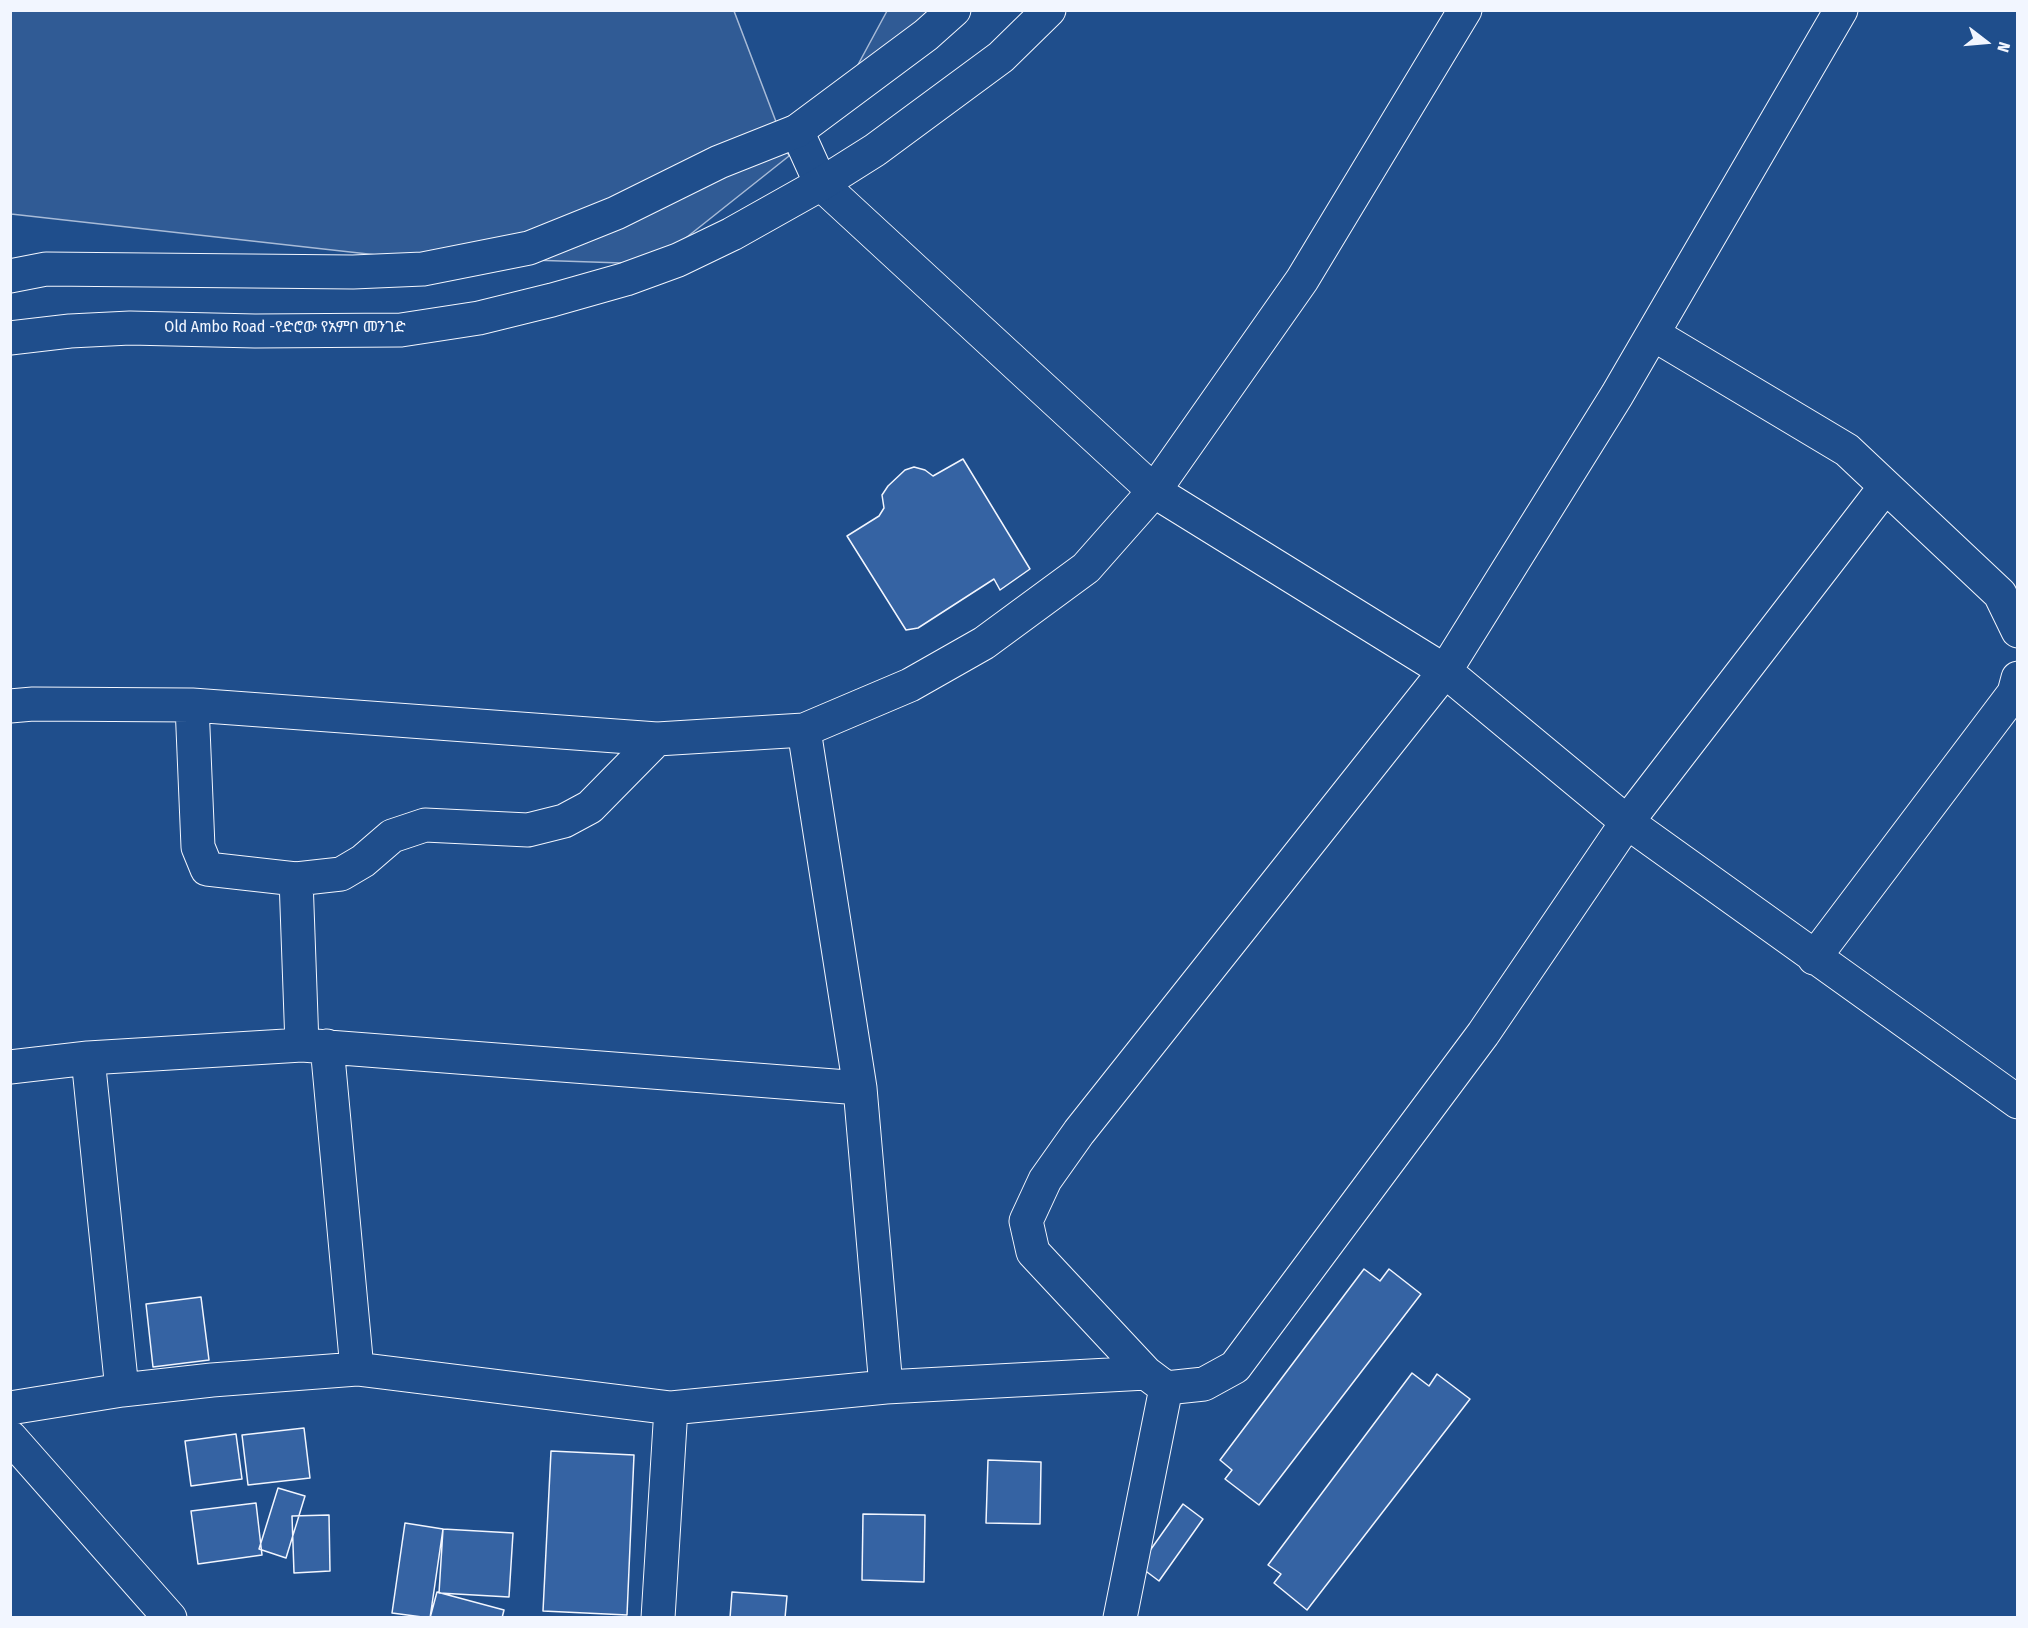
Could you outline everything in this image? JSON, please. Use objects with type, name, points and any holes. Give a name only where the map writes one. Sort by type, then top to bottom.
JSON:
[{"type":"street","points":[[10,276],[46,269],[353,272],[423,268],[529,248],[616,213],[719,162],[797,131],[926,35],[954,10]]},
{"type":"street","name":"Old Ambo Road -የድሮው የአምቦ መንገድ","points":[[10,338],[70,331],[130,328],[255,331],[402,330],[479,318],[616,282],[678,260],[732,234],[821,184],[875,150],[1000,57],[1049,10]]},
{"type":"street","points":[[10,706],[33,704],[192,705],[657,739],[804,730],[910,685],[984,643],[1086,568],[1154,491],[1302,280],[1465,10]]},
{"type":"street","points":[[1156,1380],[1033,1252],[1026,1221],[1045,1180],[1079,1132],[1445,671],[1617,395],[1841,10]]},
{"type":"street","points":[[797,131],[821,184],[1154,491],[1445,671],[1626,822],[2018,1102]]},
{"type":"street","points":[[1653,334],[1847,450],[2000,594],[2018,631]]},
{"type":"street","points":[[10,1408],[122,1390],[212,1380],[357,1369],[671,1408],[886,1387],[1156,1380],[1203,1384],[1235,1367],[1483,1034],[1626,822],[1885,488]]},
{"type":"street","points":[[1815,958],[2014,693],[2018,678]]},
{"type":"street","points":[[192,705],[198,847],[207,869],[296,879],[340,874],[363,861],[392,836],[426,825],[528,830],[564,820],[590,807],[657,739]]},
{"type":"street","points":[[804,730],[860,1088],[886,1387]]},
{"type":"street","points":[[296,879],[314,1045],[357,1369]]},
{"type":"street","points":[[10,1066],[88,1058],[314,1045],[860,1088]]},
{"type":"street","points":[[88,1058],[122,1390]]},
{"type":"street","points":[[1120,1617],[1156,1380]]},
{"type":"street","points":[[658,1617],[671,1408]]},
{"type":"street","points":[[10,1437],[170,1617]]},
{"type":"shaded area","points":[[11,11],[734,11],[789,156],[653,264],[377,255],[11,214]]},
{"type":"shaded area","points":[[887,11],[940,11],[847,85]]},
{"type":"building","points":[[963,459],[1030,569],[1000,590],[994,579],[918,628],[906,630],[847,536],[879,516],[884,508],[882,495],[905,470],[914,467],[925,470],[933,476]]},
{"type":"building","points":[[1364,1269],[1380,1281],[1389,1269],[1421,1294],[1259,1505],[1225,1479],[1232,1470],[1220,1460]]},
{"type":"building","points":[[201,1297],[209,1360],[153,1367],[146,1304]]},
{"type":"building","points":[[1412,1373],[1429,1386],[1437,1374],[1470,1399],[1307,1610],[1274,1583],[1281,1574],[1268,1565]]},
{"type":"building","points":[[304,1428],[310,1478],[248,1485],[242,1435]]},
{"type":"building","points":[[236,1434],[242,1479],[191,1486],[185,1441]]},
{"type":"building","points":[[551,1451],[634,1455],[627,1615],[543,1611]]},
{"type":"building","points":[[988,1460],[1041,1462],[1040,1524],[986,1523]]},
{"type":"building","points":[[278,1488],[305,1496],[286,1558],[259,1549]]},
{"type":"building","points":[[256,1503],[262,1555],[198,1564],[191,1511]]},
{"type":"building","points":[[1183,1504],[1203,1519],[1159,1581],[1139,1566]]},
{"type":"building","points":[[863,1514],[925,1515],[924,1582],[862,1580]]},
{"type":"building","points":[[329,1515],[330,1571],[294,1573],[292,1516]]},
{"type":"building","points":[[405,1523],[443,1529],[430,1618],[392,1613]]},
{"type":"building","points":[[443,1529],[513,1533],[509,1597],[439,1593]]},
{"type":"building","points":[[437,1592],[504,1610],[502,1618],[430,1618]]},
{"type":"building","points":[[732,1592],[787,1596],[785,1618],[730,1618]]}]
